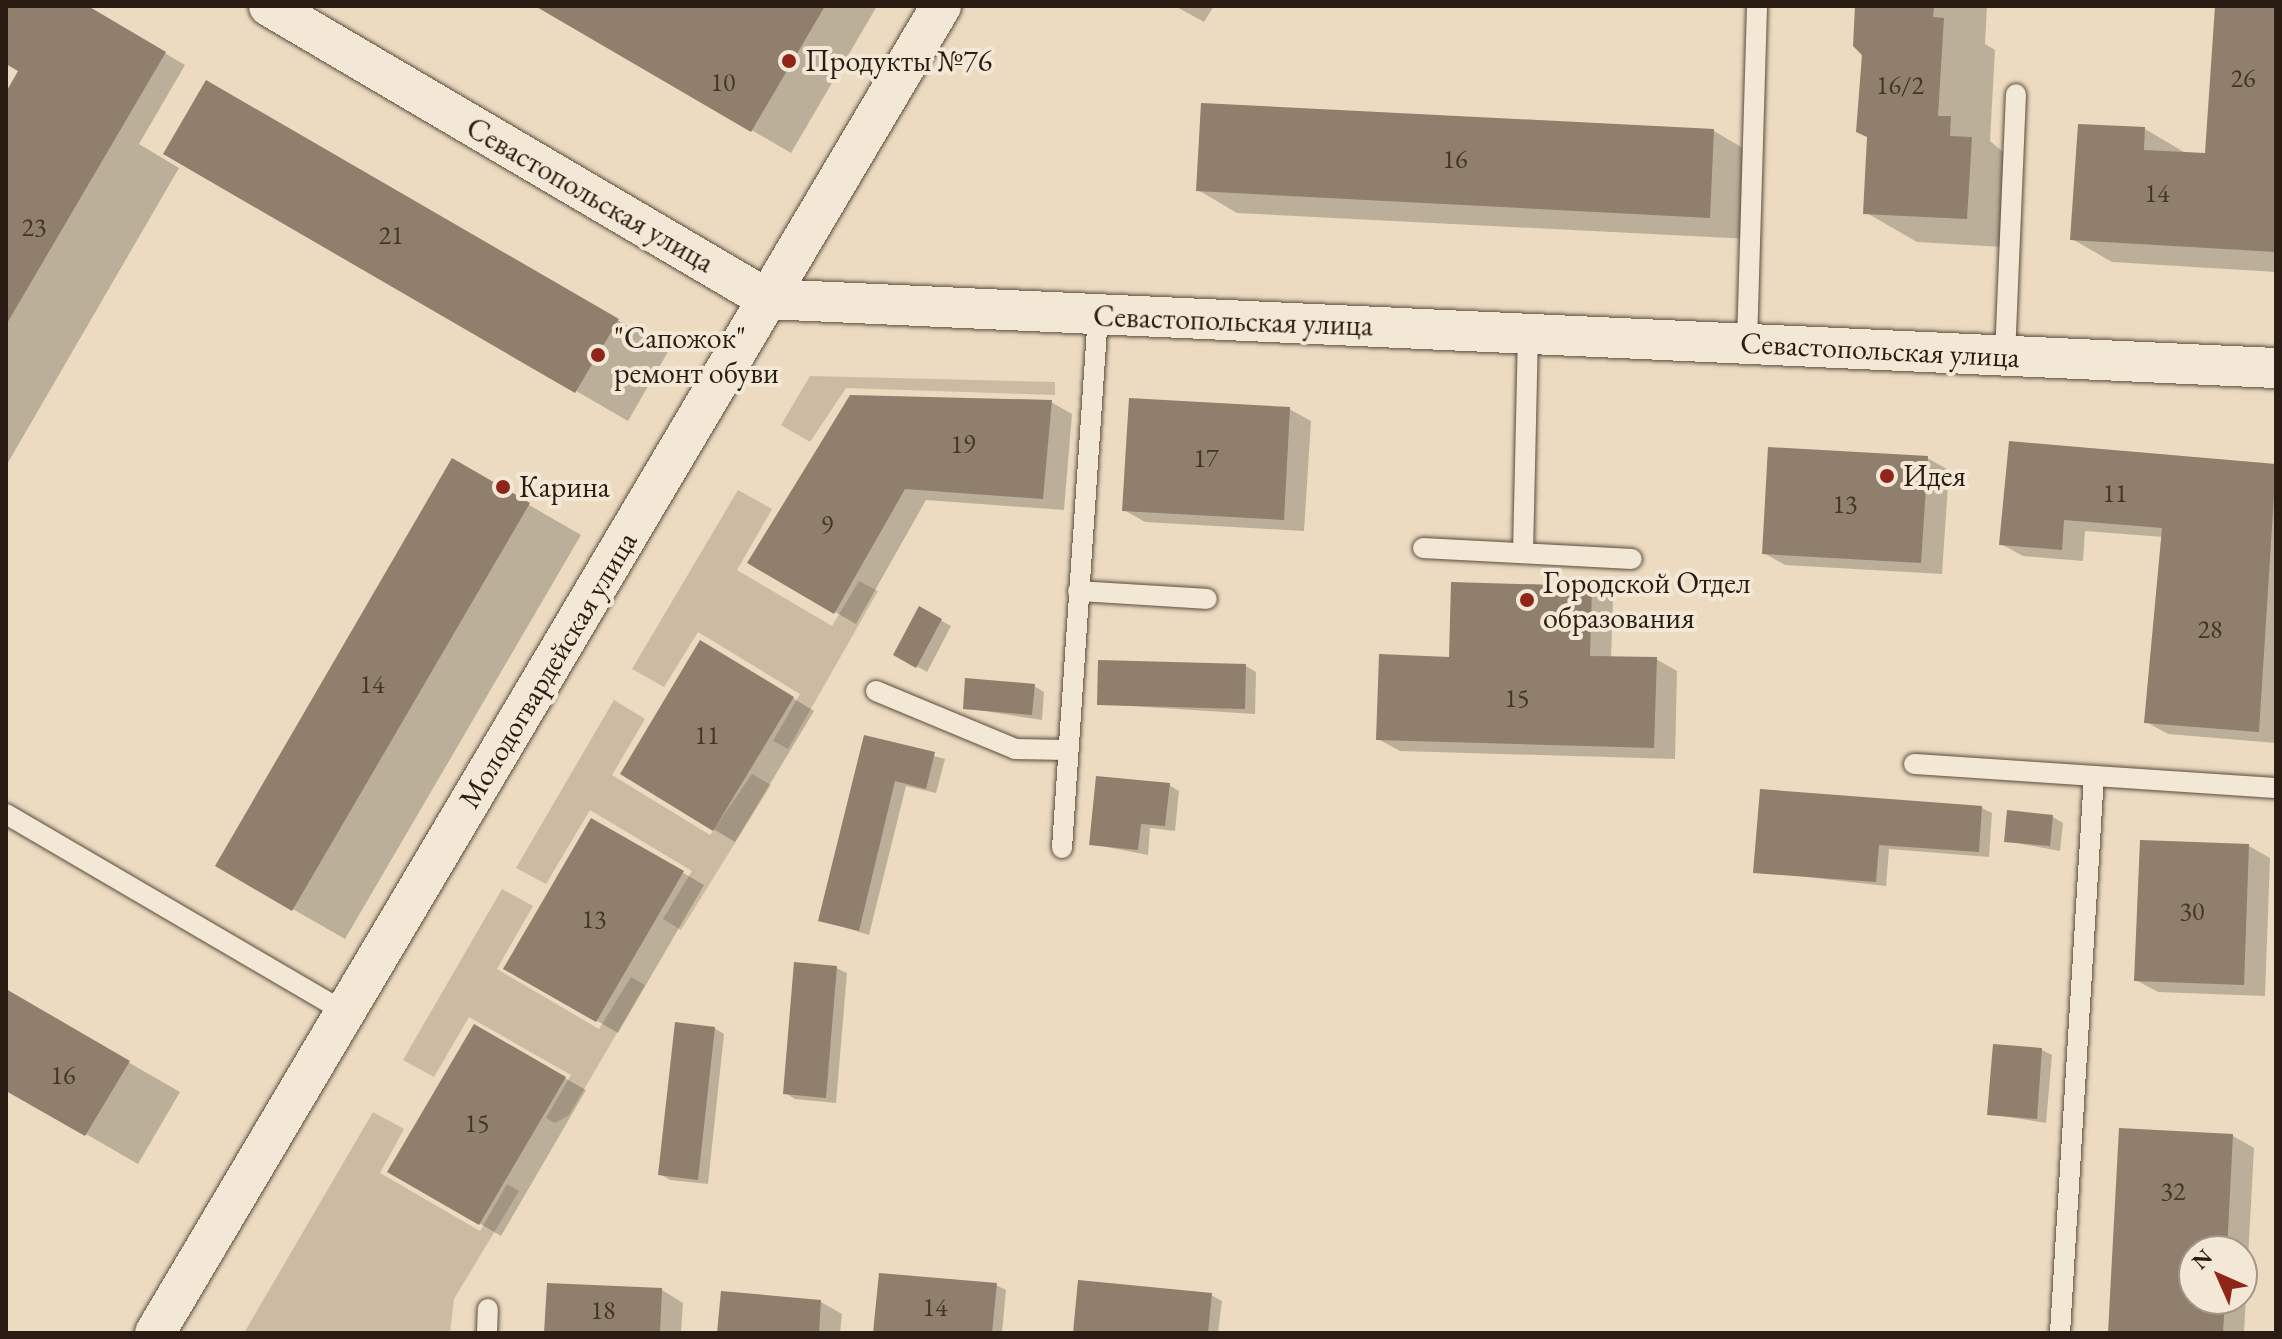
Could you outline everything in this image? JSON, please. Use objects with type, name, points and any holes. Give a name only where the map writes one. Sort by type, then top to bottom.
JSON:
[{"type":"street","name":"Севастопольская улица","points":[[269,6],[767,299],[2276,368]]},
{"type":"street","name":"Молодогвардейская улица","points":[[155,1333],[941,6]]},
{"type":"lane","points":[[1747,344],[1757,6]]},
{"type":"lane","points":[[2005,356],[2016,94]]},
{"type":"lane","points":[[1062,848],[1098,315]]},
{"type":"lane","points":[[1523,553],[1528,334]]},
{"type":"lane","points":[[1423,548],[1632,559]]},
{"type":"lane","points":[[1078,591],[1207,599]]},
{"type":"lane","points":[[876,691],[1015,749],[1067,750]]},
{"type":"lane","points":[[1914,764],[2276,788]]},
{"type":"lane","points":[[2060,1333],[2094,776]]},
{"type":"lane","points":[[6,814],[346,1013]]},
{"type":"lane","points":[[487,1333],[488,1309]]},
{"type":"shaded area","points":[[810,376],[1055,382],[1055,395],[846,388],[810,442],[781,425]]},
{"type":"shaded area","points":[[738,490],[772,509],[737,570],[832,626],[859,581],[878,591],[788,749],[773,741],[800,694],[698,632],[664,687],[632,669]]},
{"type":"shaded area","points":[[614,700],[645,719],[612,775],[710,835],[752,774],[771,785],[681,930],[663,919],[692,871],[590,810],[546,884],[516,868]]},
{"type":"shaded area","points":[[502,889],[533,906],[497,969],[599,1029],[631,977],[645,985],[569,1115],[555,1123],[546,1118],[571,1075],[469,1017],[434,1077],[403,1060]]},
{"type":"shaded area","points":[[373,1112],[404,1129],[380,1173],[480,1231],[507,1184],[519,1191],[454,1299],[450,1333],[244,1333]]},
{"type":"building","points":[[6,6],[88,6],[166,52],[6,325],[6,92],[18,71],[6,64]]},
{"type":"building","points":[[535,6],[825,6],[751,132]]},
{"type":"building","points":[[1855,6],[1934,6],[1933,17],[1944,18],[1938,116],[1951,116],[1950,136],[1972,137],[1967,219],[1863,214],[1867,137],[1856,132],[1862,55],[1853,46]]},
{"type":"building","points":[[2215,6],[2276,6],[2276,252],[2070,240],[2078,124],[2145,127],[2144,150],[2205,153]]},
{"type":"building","points":[[206,80],[619,319],[575,393],[163,154]]},
{"type":"building","points":[[1201,103],[1714,129],[1710,218],[1196,191]]},
{"type":"building","points":[[850,395],[1052,400],[1043,499],[905,489],[834,614],[747,563]]},
{"type":"building","points":[[1129,398],[1290,407],[1284,520],[1122,511]]},
{"type":"building","points":[[2009,441],[2276,464],[2259,732],[2144,723],[2162,528],[2064,520],[2062,550],[1999,545]]},
{"type":"building","points":[[1768,447],[1928,456],[1921,563],[1762,554]]},
{"type":"building","points":[[452,458],[530,503],[292,911],[215,866]]},
{"type":"building","points":[[1451,582],[1592,586],[1590,656],[1657,657],[1654,748],[1376,740],[1379,654],[1449,657]]},
{"type":"building","points":[[919,606],[942,619],[916,668],[893,655]]},
{"type":"building","points":[[700,640],[794,697],[713,831],[620,774]]},
{"type":"building","points":[[1098,660],[1246,664],[1245,709],[1097,705]]},
{"type":"building","points":[[965,678],[1035,684],[1032,715],[963,709]]},
{"type":"building","points":[[864,735],[935,752],[926,789],[895,781],[859,931],[818,921]]},
{"type":"building","points":[[1096,776],[1170,783],[1165,826],[1141,824],[1138,850],[1089,845]]},
{"type":"building","points":[[1760,789],[1982,806],[1979,852],[1879,845],[1876,882],[1753,873]]},
{"type":"building","points":[[2007,810],[2053,815],[2050,846],[2004,842]]},
{"type":"building","points":[[591,818],[684,871],[596,1022],[503,969]]},
{"type":"building","points":[[2140,840],[2249,844],[2244,985],[2134,981]]},
{"type":"building","points":[[794,962],[837,966],[826,1098],[783,1094]]},
{"type":"building","points":[[6,989],[130,1061],[85,1136],[6,1091]]},
{"type":"building","points":[[675,1022],[715,1027],[698,1180],[658,1175]]},
{"type":"building","points":[[474,1024],[566,1077],[479,1225],[387,1172]]},
{"type":"building","points":[[1993,1044],[2042,1048],[2037,1119],[1987,1115]]},
{"type":"building","points":[[2119,1128],[2233,1134],[2228,1235],[2178,1235],[2178,1315],[2224,1315],[2223,1333],[2108,1333]]},
{"type":"building","points":[[879,1273],[997,1283],[992,1333],[873,1333]]},
{"type":"building","points":[[1078,1280],[1212,1293],[1208,1333],[1073,1333]]},
{"type":"building","points":[[547,1283],[662,1288],[660,1333],[544,1333]]},
{"type":"building","points":[[721,1291],[821,1300],[819,1333],[717,1333]]},
{"type":"place","name":"Продукты №76","points":[[789,61]]},
{"type":"place","name":"\"Сапожок\" ремонт обуви","points":[[598,355]]},
{"type":"place","name":"Идея","points":[[1887,476]]},
{"type":"place","name":"Карина","points":[[503,487]]},
{"type":"place","name":"Городской Отдел образования","points":[[1527,600]]}]
